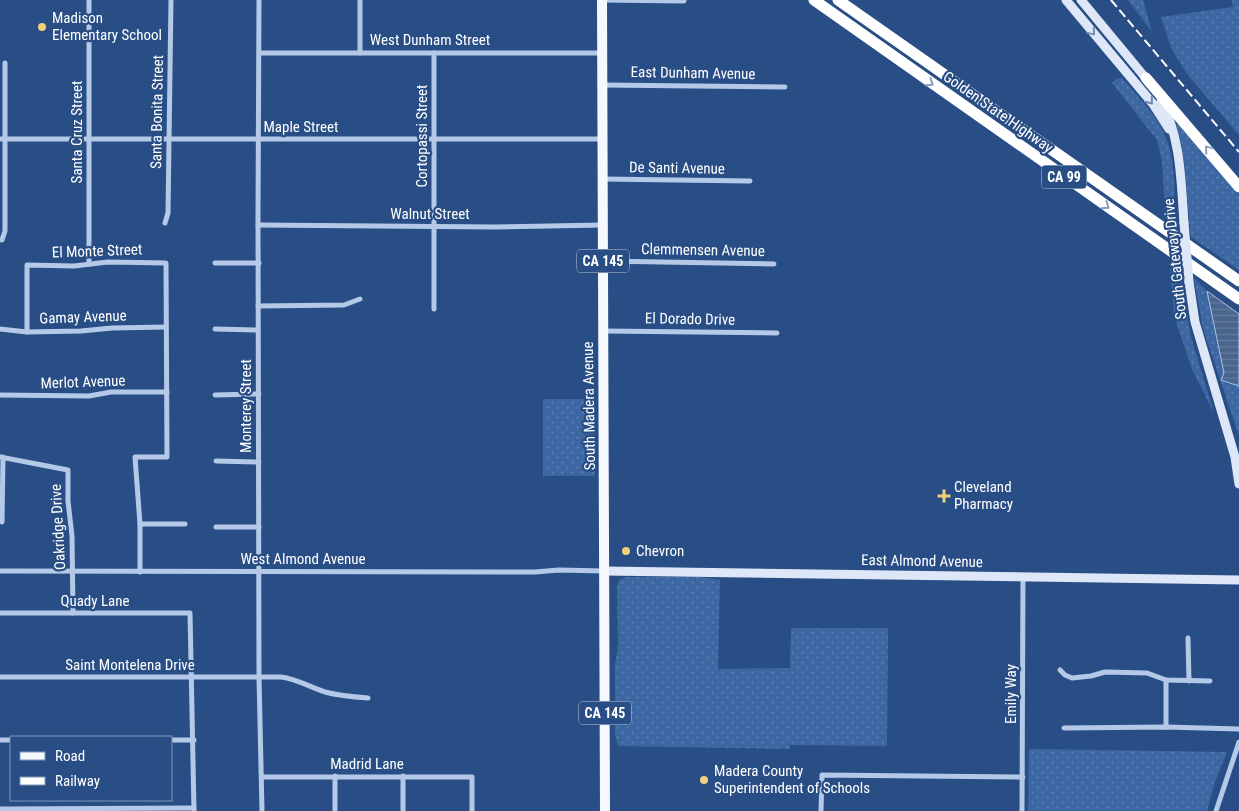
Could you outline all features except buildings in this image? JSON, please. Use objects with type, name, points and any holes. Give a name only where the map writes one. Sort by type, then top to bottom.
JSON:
[{"type":"highway","points":[[805,0],[890,54]]},
{"type":"highway","name":"Golden State Highway","points":[[814,0],[1239,298]]},
{"type":"highway","name":"Golden State Highway","points":[[838,0],[1239,281]]},
{"type":"highway","points":[[848,0],[900,43]]},
{"type":"highway","points":[[1146,78],[1239,187]]},
{"type":"main road","name":"South Madera Avenue","points":[[601,0],[605,811]]},
{"type":"main road","name":"South Gateway Drive","points":[[1066,0],[1158,111],[1176,145]]},
{"type":"main road","name":"South Gateway Drive","points":[[1081,0],[1146,78],[1167,111],[1176,145],[1189,282],[1195,322],[1235,457],[1239,484]]},
{"type":"main road","points":[[1118,64],[1128,56]]},
{"type":"main road","name":"East Almond Avenue","points":[[605,570],[1239,580]]},
{"type":"street","name":"Santa Cruz Street","points":[[88,264],[90,140],[89,0]]},
{"type":"street","name":"Santa Bonita Street","points":[[164,223],[168,213],[171,0]]},
{"type":"street","name":"Monterey Street","points":[[259,0],[259,677],[262,811]]},
{"type":"street","points":[[360,0],[360,52]]},
{"type":"street","points":[[601,0],[684,1]]},
{"type":"street","name":"West Dunham Street","points":[[259,53],[602,53]]},
{"type":"street","name":"Cortopassi Street","points":[[434,53],[434,309]]},
{"type":"street","points":[[2,240],[5,231],[2,139],[5,63]]},
{"type":"street","name":"East Dunham Avenue","points":[[602,85],[784,87]]},
{"type":"street","name":"Maple Street","points":[[2,139],[602,139]]},
{"type":"street","name":"De Santi Avenue","points":[[602,180],[750,181]]},
{"type":"street","name":"Walnut Street","points":[[258,225],[435,227],[603,225]]},
{"type":"street","name":"Clemmensen Avenue","points":[[603,261],[774,264]]},
{"type":"street","name":"El Monte Street","points":[[27,332],[27,265],[74,266],[108,262],[166,262],[166,327]]},
{"type":"street","points":[[215,264],[259,263]]},
{"type":"street","points":[[258,306],[344,305],[360,299]]},
{"type":"street","points":[[140,572],[140,524],[135,458],[167,457],[166,327]]},
{"type":"street","name":"Gamay Avenue","points":[[0,329],[27,332],[166,327]]},
{"type":"street","points":[[215,329],[258,330]]},
{"type":"street","name":"El Dorado Drive","points":[[603,331],[776,333]]},
{"type":"street","name":"Merlot Avenue","points":[[0,395],[89,396],[111,392],[166,392]]},
{"type":"street","points":[[215,395],[258,394]]},
{"type":"street","points":[[2,457],[2,522]]},
{"type":"street","name":"Oakridge Drive","points":[[2,457],[68,470],[73,613]]},
{"type":"street","points":[[216,461],[259,462]]},
{"type":"street","points":[[140,524],[185,524]]},
{"type":"street","points":[[216,526],[259,526]]},
{"type":"street","name":"West Almond Avenue","points":[[0,571],[535,572],[605,570]]},
{"type":"street","name":"Emily Way","points":[[1022,811],[1023,576]]},
{"type":"street","name":"Quady Lane","points":[[0,613],[190,613],[191,678]]},
{"type":"street","points":[[1188,638],[1189,681]]},
{"type":"street","points":[[1060,670],[1072,678],[1105,672],[1147,673],[1166,680],[1210,681]]},
{"type":"street","name":"Saint Montelena Drive","points":[[0,678],[291,678],[338,696],[368,698]]},
{"type":"street","points":[[0,809],[194,810],[194,740],[191,678]]},
{"type":"street","points":[[1166,680],[1166,727]]},
{"type":"street","points":[[1064,728],[1166,727],[1239,729]]},
{"type":"street","points":[[172,740],[194,740]]},
{"type":"street","points":[[1216,811],[1239,742]]},
{"type":"street","points":[[335,776],[335,811]]},
{"type":"street","points":[[403,776],[403,811]]},
{"type":"street","points":[[820,811],[822,776],[1023,777]]},
{"type":"street","name":"Madrid Lane","points":[[262,777],[472,777],[472,811]]},
{"type":"shaded area","points":[[1128,0],[1143,0],[1152,32]]},
{"type":"shaded area","points":[[1232,0],[1239,0],[1239,135],[1187,74],[1171,48],[1161,17],[1233,7]]},
{"type":"shaded area","points":[[1122,78],[1154,117],[1167,141],[1174,174],[1176,220],[1165,212],[1162,161],[1157,140],[1112,83],[1116,79]]},
{"type":"shaded area","points":[[1179,123],[1239,195],[1239,270],[1191,237],[1185,166],[1176,125]]},
{"type":"shaded area","points":[[1170,268],[1180,271],[1191,337],[1214,413],[1192,369],[1174,316]]},
{"type":"shaded area","points":[[1194,278],[1207,291],[1224,373],[1221,380],[1239,386],[1239,436],[1203,329]]},
{"type":"shaded area","points":[[1207,291],[1239,314],[1239,386],[1221,380],[1224,373]]},
{"type":"shaded area","points":[[543,399],[594,399],[595,476],[543,476]]},
{"type":"shaded area","points":[[626,577],[702,577],[720,580],[718,669],[790,668],[791,628],[888,628],[887,746],[790,745],[790,749],[618,746],[615,734],[615,664],[618,647],[617,587],[619,580]]},
{"type":"shaded area","points":[[1029,749],[1227,752],[1215,782],[1207,811],[1028,811]]},
{"type":"railway","points":[[1111,0],[1239,152]]},
{"type":"place","name":"Madison Elementary School","points":[[42,27]]},
{"type":"place","name":"Cleveland Pharmacy","points":[[944,496]]},
{"type":"place","name":"Chevron","points":[[626,551]]},
{"type":"place","name":"Madera County Superintendent of Schools","points":[[704,780]]}]
